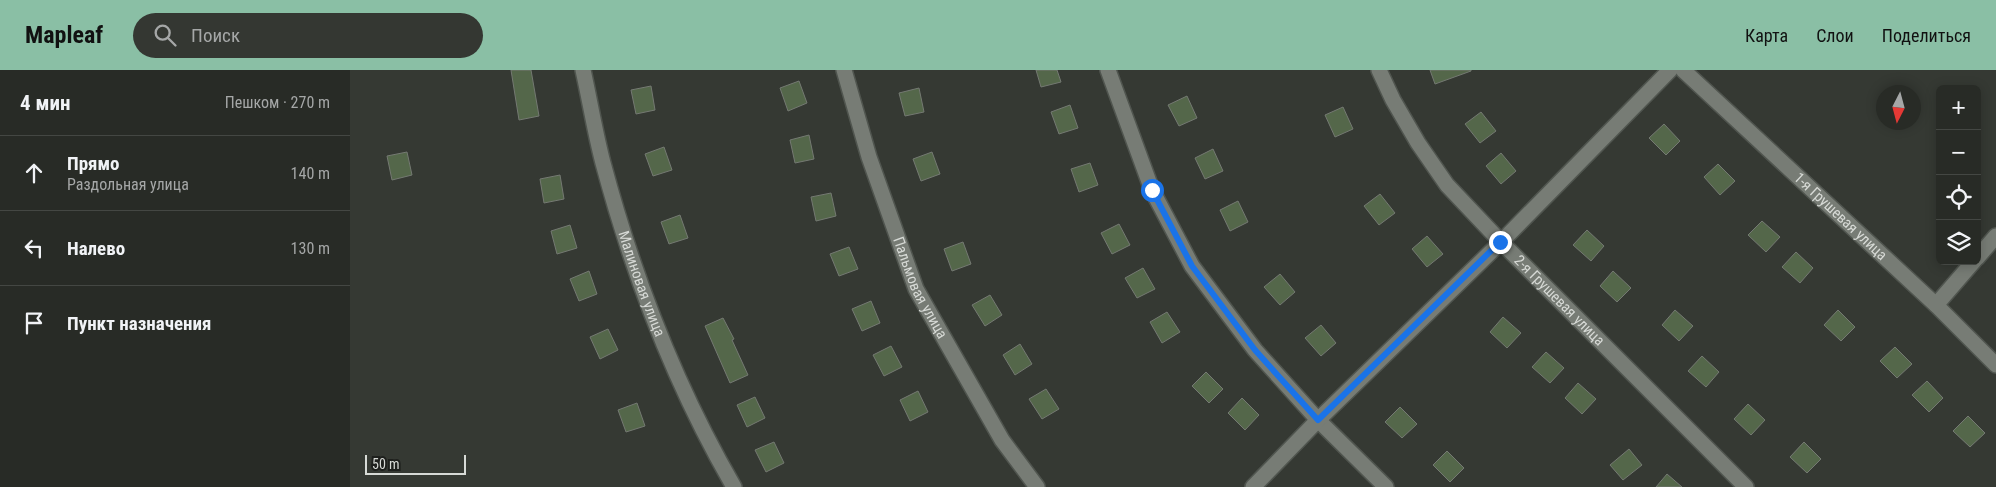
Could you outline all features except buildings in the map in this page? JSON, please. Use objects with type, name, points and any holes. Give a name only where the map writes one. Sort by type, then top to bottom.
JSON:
[{"type":"street","name":"Малиновая улица","points":[[583,70],[603,162],[628,250],[664,343],[718,460],[734,487]]},
{"type":"street","name":"Пальмовая улица","points":[[844,70],[869,157],[916,289],[1002,440],[1037,487]]},
{"type":"street","points":[[1108,70],[1152,190],[1192,266],[1255,350],[1318,420],[1386,487]]},
{"type":"street","name":"2-я Грушевая улица","points":[[1379,70],[1393,100],[1418,143],[1447,184],[1500,242],[1746,487]]},
{"type":"street","points":[[1253,487],[1670,70]]},
{"type":"street","name":"1-я Грушевая улица","points":[[1682,70],[1936,305],[1996,364]]},
{"type":"street","points":[[1981,253],[1996,236]]},
{"type":"street","points":[[1936,305],[1971,265]]},
{"type":"route","points":[[1152,190],[1192,266],[1255,350],[1318,420],[1500,242]]}]
